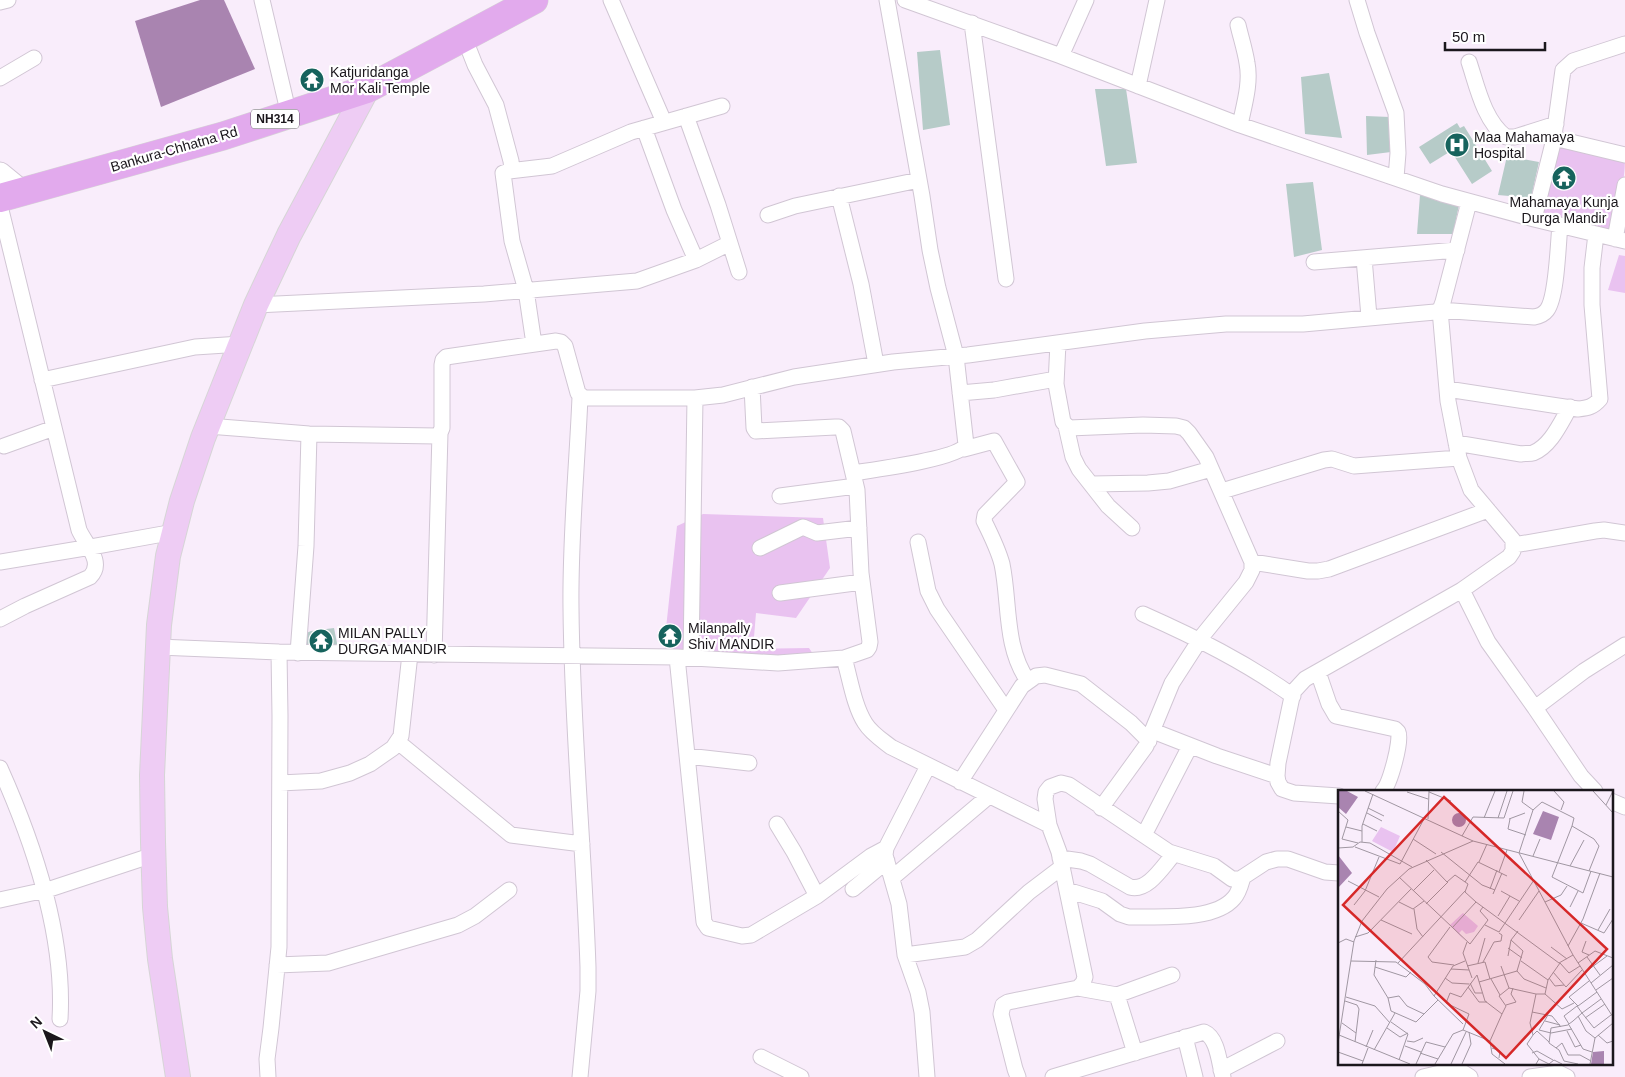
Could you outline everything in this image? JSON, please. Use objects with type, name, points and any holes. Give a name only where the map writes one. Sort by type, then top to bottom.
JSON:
[{"type":"highway","name":"Bankura-Chhatna Rd","points":[[11,195],[223,136],[368,89],[534,0]]},
{"type":"main road","points":[[178,1077],[160,959],[153,855],[152,775],[158,647],[168,556],[182,501],[208,426],[256,305],[289,236],[368,89]]},
{"type":"street","points":[[0,2],[8,0]]},
{"type":"street","points":[[262,0],[289,115]]},
{"type":"street","points":[[612,0],[664,122]]},
{"type":"street","points":[[887,0],[938,288],[956,356],[966,445],[964,448]]},
{"type":"street","points":[[905,0],[972,23],[1240,124],[1469,202],[1534,219],[1620,240],[1625,185]]},
{"type":"street","points":[[1061,56],[1086,0]]},
{"type":"street","points":[[1138,86],[1157,0]]},
{"type":"street","points":[[1357,0],[1367,34],[1396,113],[1398,153],[1396,178]]},
{"type":"street","points":[[972,23],[1006,279]]},
{"type":"street","points":[[1238,25],[1248,74],[1248,87],[1240,124]]},
{"type":"street","points":[[464,37],[479,74],[496,105],[512,170]]},
{"type":"street","points":[[1534,219],[1555,131],[1562,75],[1567,65],[1573,61],[1625,44]]},
{"type":"street","points":[[0,78],[34,58]]},
{"type":"street","points":[[1469,62],[1488,114],[1496,128],[1506,137],[1555,131],[1625,155]]},
{"type":"street","points":[[534,344],[526,290],[512,241],[503,175],[505,172],[552,166],[644,128],[722,106]]},
{"type":"street","points":[[686,116],[740,272]]},
{"type":"street","points":[[644,128],[674,210],[696,260]]},
{"type":"street","points":[[0,173],[11,195]]},
{"type":"street","points":[[768,215],[795,206],[919,180]]},
{"type":"street","points":[[839,196],[861,284],[876,364]]},
{"type":"street","points":[[1338,796],[1287,791],[1282,789],[1278,782],[1277,776],[1293,696],[1298,686],[1318,672],[1462,590],[1509,557],[1514,545],[1513,540],[1472,490],[1458,450],[1448,401],[1440,310],[1469,202]]},
{"type":"street","points":[[0,206],[79,530],[94,553],[95,568],[90,577],[0,619]]},
{"type":"street","points":[[580,397],[695,398],[723,394],[794,377],[910,359],[956,356],[1145,331],[1210,325],[1291,325],[1440,310],[1541,316],[1548,310],[1553,294],[1560,225]]},
{"type":"street","points":[[1447,389],[1570,407],[1589,408],[1595,405],[1600,399],[1592,304],[1592,268],[1596,234]]},
{"type":"street","points":[[256,305],[450,296],[637,281],[696,260],[730,244]]},
{"type":"street","points":[[1314,262],[1457,250]]},
{"type":"street","points":[[1364,258],[1368,317]]},
{"type":"street","points":[[434,655],[443,360],[446,357],[556,341],[561,342],[565,346],[580,397],[572,510],[571,565],[572,656],[588,967],[588,991],[580,1077]]},
{"type":"street","points":[[1058,343],[1057,390],[1073,457],[1078,468],[1108,506],[1132,528]]},
{"type":"street","points":[[42,380],[196,347],[241,344]]},
{"type":"street","points":[[960,393],[994,390],[1056,379]]},
{"type":"street","points":[[158,647],[434,655],[684,657],[778,663],[844,658],[867,650],[870,647],[862,582],[860,528],[855,480],[843,432],[839,427],[755,430],[752,387]]},
{"type":"street","points":[[695,398],[684,657],[687,756],[704,922],[708,928],[742,936],[751,935],[818,896],[861,863],[886,854]]},
{"type":"street","points":[[1222,491],[1332,459],[1354,466],[1458,450],[1532,453],[1550,439],[1570,407]]},
{"type":"street","points":[[1066,426],[1069,428],[1144,425],[1184,428],[1193,438],[1211,469],[1252,562],[1252,570],[1246,582],[1200,639],[1172,682],[1151,736],[1139,758],[1101,808]]},
{"type":"street","points":[[208,426],[309,434],[437,436],[440,434]]},
{"type":"street","points":[[4,446],[54,428]]},
{"type":"street","points":[[298,652],[306,546],[309,434]]},
{"type":"street","points":[[780,496],[855,480],[994,441],[1017,482],[985,515],[984,521],[1000,557],[1011,634],[1019,666],[1028,680]]},
{"type":"street","points":[[1092,484],[1170,481],[1211,469]]},
{"type":"street","points":[[1252,562],[1308,571],[1329,569],[1488,510]]},
{"type":"street","points":[[760,548],[803,527],[817,533],[860,528]]},
{"type":"street","points":[[1514,545],[1594,531],[1625,532]]},
{"type":"street","points":[[0,562],[91,548],[174,532]]},
{"type":"street","points":[[918,542],[928,591],[936,609],[1006,710]]},
{"type":"street","points":[[780,593],[862,582]]},
{"type":"street","points":[[1462,590],[1488,642],[1536,708],[1581,776],[1594,790]]},
{"type":"street","points":[[1143,614],[1200,639],[1261,674],[1293,696]]},
{"type":"street","points":[[1536,708],[1584,671],[1625,645]]},
{"type":"street","points":[[268,1077],[267,1059],[279,947],[279,652]]},
{"type":"street","points":[[280,783],[310,783],[350,773],[370,764],[389,752],[401,736],[410,654]]},
{"type":"street","points":[[844,658],[859,712],[865,724],[873,733],[891,747],[1049,825]]},
{"type":"street","points":[[1318,672],[1329,704],[1336,716],[1395,729],[1398,732],[1400,739],[1387,788],[1384,790]]},
{"type":"street","points":[[960,782],[1022,686],[1036,676],[1045,675],[1081,684],[1151,736],[1190,746],[1277,776]]},
{"type":"street","points":[[398,742],[511,835],[582,844]]},
{"type":"street","points":[[1144,835],[1190,746]]},
{"type":"street","points":[[687,756],[750,763]]},
{"type":"street","points":[[853,889],[886,854],[928,766]]},
{"type":"street","points":[[0,768],[13,798],[44,891],[57,951],[61,990],[60,1019]]},
{"type":"street","points":[[1078,988],[1083,982],[1085,971],[1061,862],[1049,825],[1045,799],[1046,792],[1056,784],[1068,786],[1084,795],[1101,808],[1174,854],[1214,866],[1232,879],[1240,879],[1266,862],[1277,859],[1288,859],[1325,872],[1338,873]]},
{"type":"street","points":[[892,878],[989,796]]},
{"type":"street","points":[[1612,802],[1625,808]]},
{"type":"street","points":[[777,824],[818,896]]},
{"type":"street","points":[[886,854],[899,904],[905,955],[918,992],[922,1012],[927,1077]]},
{"type":"street","points":[[905,955],[965,947],[977,940],[1061,862],[1081,861],[1090,864],[1136,889],[1146,884],[1174,854]]},
{"type":"street","points":[[0,900],[44,891],[153,855]]},
{"type":"street","points":[[1067,890],[1096,899],[1129,917],[1204,915],[1222,909],[1235,897],[1244,877]]},
{"type":"street","points":[[277,965],[328,963],[458,925],[475,916],[509,890]]},
{"type":"street","points":[[1018,1077],[1001,1014],[1003,1005],[1008,1002],[1078,988],[1117,994],[1172,975]]},
{"type":"street","points":[[1117,994],[1135,1053]]},
{"type":"street","points":[[1054,1077],[1204,1032],[1213,1039],[1222,1074],[1277,1041]]},
{"type":"street","points":[[1185,1037],[1195,1077]]},
{"type":"street","points":[[761,1057],[801,1077]]},
{"type":"street","points":[[1423,1077],[1456,1066],[1470,1077]]},
{"type":"street","points":[[1530,1077],[1559,1073],[1567,1077]]},
{"type":"shaded area","points":[[200,0],[224,0],[255,69],[161,107],[135,21]]},
{"type":"shaded area","points":[[1556,141],[1625,158],[1615,243],[1537,217]]},
{"type":"shaded area","points":[[1619,255],[1625,256],[1625,293],[1608,290]]},
{"type":"shaded area","points":[[703,514],[823,518],[830,568],[796,618],[756,613],[753,649],[809,648],[817,660],[753,667],[676,652],[664,647],[677,526]]},
{"type":"building","points":[[940,50],[950,125],[923,130],[917,52]]},
{"type":"building","points":[[1329,73],[1342,138],[1305,134],[1301,77]]},
{"type":"building","points":[[1095,89],[1126,89],[1137,163],[1106,166]]},
{"type":"building","points":[[1366,116],[1390,117],[1391,152],[1367,155]]},
{"type":"building","points":[[1457,123],[1460,128],[1464,126],[1492,171],[1472,184],[1451,151],[1430,164],[1419,147]]},
{"type":"building","points":[[1507,156],[1539,162],[1531,198],[1498,195]]},
{"type":"building","name":"Mahamaya Kunja Durga Mandir","points":[[1557,176],[1571,176],[1571,182],[1558,181]]},
{"type":"building","points":[[1313,182],[1322,250],[1294,257],[1286,184]]},
{"type":"building","points":[[1420,195],[1459,205],[1453,234],[1417,234]]},
{"type":"building","name":"MILAN PALLY DURGA MANDIR","points":[[334,628],[338,648],[305,649],[304,634],[311,631]]},
{"type":"building","name":"Milanpally Shiv MANDIR","points":[[667,628],[674,628],[672,643],[666,644]]},
{"type":"place","name":"Katjuridanga Mor Kali Temple","points":[[312,80]]},
{"type":"place","name":"Maa Mahamaya Hospital","points":[[1457,145]]},
{"type":"place","name":"Mahamaya Kunja Durga Mandir","points":[[1564,178]]},
{"type":"place","name":"Milanpally Shiv MANDIR","points":[[670,636]]},
{"type":"place","name":"MILAN PALLY DURGA MANDIR","points":[[321,641]]}]
